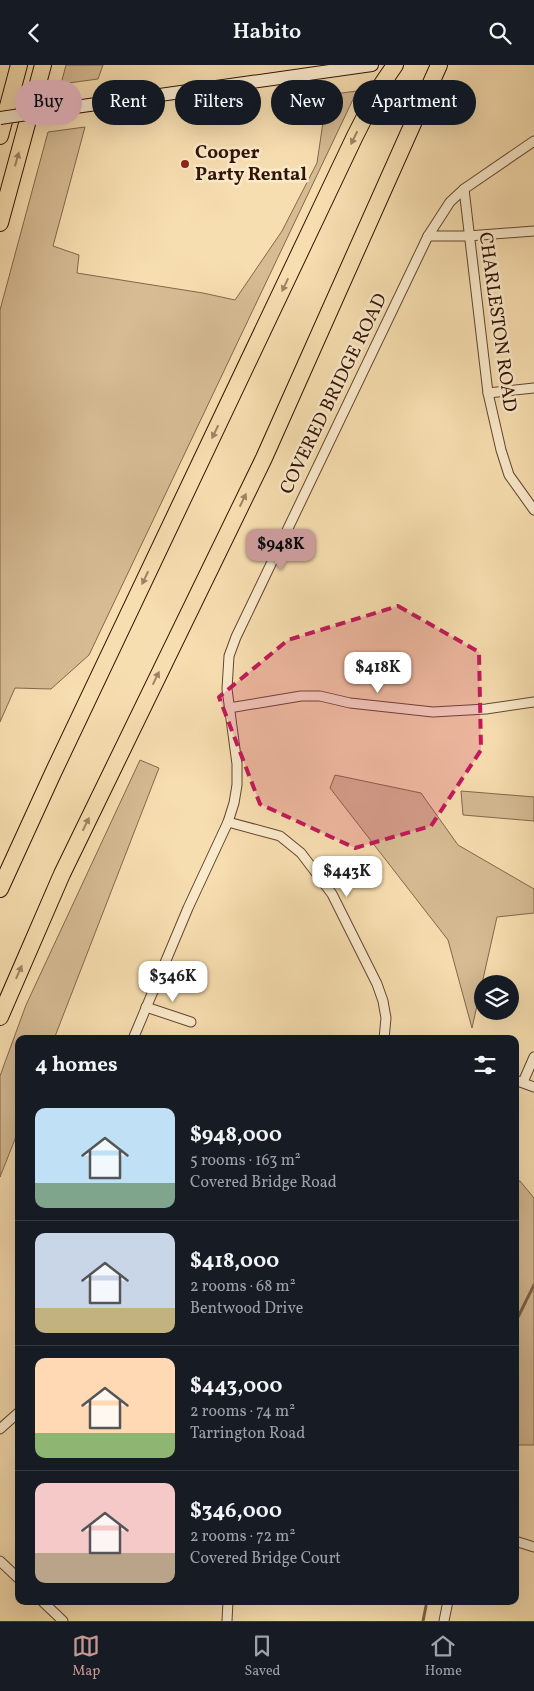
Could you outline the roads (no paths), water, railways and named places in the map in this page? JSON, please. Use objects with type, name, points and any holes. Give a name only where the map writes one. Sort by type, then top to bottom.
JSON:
[{"type":"highway","points":[[0,136],[19,65]]},
{"type":"highway","points":[[0,223],[43,65]]},
{"type":"highway","points":[[0,889],[57,764],[355,136],[380,87],[395,65]]},
{"type":"highway","points":[[0,1017],[62,874],[264,458],[438,65]]},
{"type":"street","points":[[0,118],[334,68],[369,65]]},
{"type":"street","name":"COVERED BRIDGE ROAD","points":[[135,1035],[188,908],[228,822],[234,803],[237,785],[237,764],[227,689],[227,669],[229,656],[236,637],[428,236],[450,202],[464,189],[534,141]]},
{"type":"street","name":"CHARLESTON ROAD","points":[[464,189],[468,236],[488,393],[501,450],[510,475],[534,510]]},
{"type":"street","points":[[428,236],[468,236],[534,231]]},
{"type":"street","points":[[488,393],[534,389]]},
{"type":"street","points":[[230,708],[301,696],[320,696],[350,703],[433,712],[486,709],[534,702]]},
{"type":"street","points":[[228,822],[280,836],[301,853],[332,894],[377,984],[386,1018],[384,1035]]},
{"type":"street","points":[[146,1007],[191,1022]]},
{"type":"street","points":[[534,1057],[519,1081],[534,1087]]},
{"type":"street","points":[[0,1429],[15,1416]]},
{"type":"street","points":[[519,1542],[534,1547]]},
{"type":"street","points":[[0,1563],[15,1576]]},
{"type":"street","points":[[46,1605],[62,1621]]},
{"type":"street","points":[[227,1621],[228,1605]]},
{"type":"street","points":[[444,1621],[447,1605]]},
{"type":"waterway","points":[[519,1315],[534,1285]]},
{"type":"waterway","points":[[423,1621],[426,1606]]},
{"type":"place","name":"Cooper Party Rental","points":[[185,164]]}]
